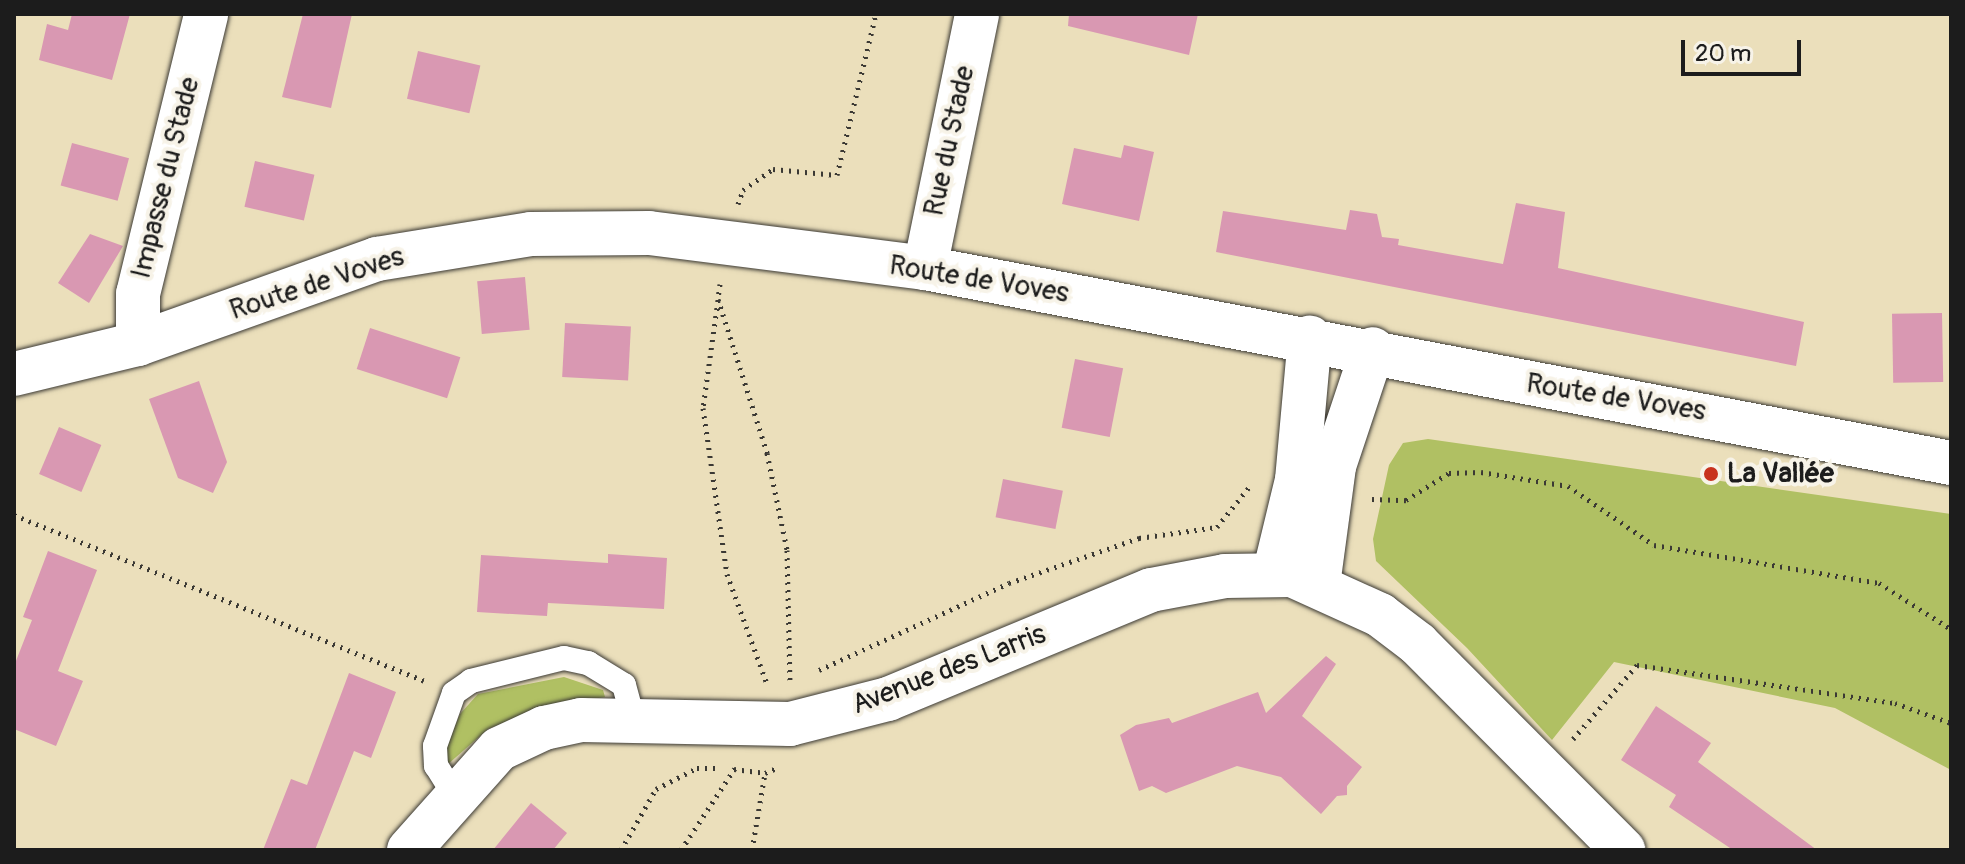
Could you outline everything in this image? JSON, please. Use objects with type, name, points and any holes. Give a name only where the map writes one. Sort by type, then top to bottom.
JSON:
[{"type":"street","name":"Impasse du Stade","points":[[138,344],[138,294],[206,14]]},
{"type":"street","name":"Rue du Stade","points":[[925,268],[977,14]]},
{"type":"street","name":"Route de Voves","points":[[14,374],[138,344],[377,259],[531,234],[649,233],[925,268],[1373,349],[1543,388],[1725,416],[1951,463]]},
{"type":"street","points":[[1295,578],[1297,480],[1310,338]]},
{"type":"street","points":[[1295,578],[1373,349]]},
{"type":"street","name":"Avenue des Larris","points":[[409,850],[499,749],[544,728],[581,720],[790,724],[888,699],[1151,590],[1225,576],[1295,578]]},
{"type":"street","points":[[1295,578],[1380,615],[1418,644],[1623,850]]},
{"type":"lane","points":[[455,796],[436,766],[435,746],[454,693],[471,681],[564,658],[618,678],[634,722]]},
{"type":"path","points":[[681,850],[733,768],[790,724],[768,685],[727,574],[703,408],[725,243],[743,190],[773,169],[837,175],[876,14]]},
{"type":"path","points":[[718,299],[767,453],[787,550],[790,681]]},
{"type":"path","points":[[14,515],[454,693]]},
{"type":"path","points":[[1548,776],[1637,665],[1895,703],[1951,723]]},
{"type":"path","points":[[621,850],[656,789],[697,768],[733,768],[765,773]]},
{"type":"green space","points":[[1428,439],[1951,514],[1951,770],[1835,708],[1614,662],[1552,740],[1467,648],[1376,561],[1373,539],[1389,465],[1403,443]]},
{"type":"green space","points":[[564,677],[603,690],[605,697],[543,707],[488,729],[447,765],[444,752],[460,714],[478,694]]},
{"type":"building","points":[[72,14],[130,14],[112,80],[39,60],[47,24],[68,30]]},
{"type":"building","points":[[303,14],[352,14],[331,108],[282,97]]},
{"type":"building","points":[[1069,14],[1198,14],[1189,55],[1068,26]]},
{"type":"building","points":[[418,51],[480,65],[469,113],[407,99]]},
{"type":"building","points":[[72,143],[129,158],[118,201],[61,186]]},
{"type":"building","points":[[1124,145],[1154,152],[1139,221],[1062,204],[1074,148],[1121,158]]},
{"type":"building","points":[[255,161],[314,175],[304,221],[244,207]]},
{"type":"building","points":[[1516,203],[1565,212],[1558,268],[1804,322],[1796,366],[1216,252],[1223,211],[1346,230],[1350,210],[1377,214],[1382,237],[1399,239],[1398,245],[1503,264]]},
{"type":"building","points":[[90,234],[123,246],[89,303],[58,283]]},
{"type":"building","points":[[525,277],[530,330],[482,334],[477,281]]},
{"type":"building","points":[[1942,313],[1943,382],[1893,383],[1892,314]]},
{"type":"building","points":[[565,323],[631,326],[628,380],[562,377]]},
{"type":"building","points":[[370,328],[460,357],[447,398],[357,369]]},
{"type":"building","points":[[1075,359],[1123,368],[1110,437],[1062,428]]},
{"type":"building","points":[[199,381],[227,462],[213,493],[178,478],[149,399]]},
{"type":"building","points":[[59,427],[101,445],[81,492],[39,474]]},
{"type":"building","points":[[1003,479],[1063,491],[1055,529],[996,517]]},
{"type":"building","points":[[48,551],[97,570],[58,671],[83,681],[56,746],[14,729],[14,666],[32,620],[23,617]]},
{"type":"building","points":[[608,554],[667,558],[664,609],[548,603],[547,616],[477,612],[481,555],[608,563]]},
{"type":"building","points":[[1326,656],[1336,664],[1302,716],[1362,767],[1347,786],[1347,795],[1337,796],[1321,814],[1281,777],[1237,766],[1166,793],[1152,786],[1139,791],[1120,735],[1136,725],[1169,718],[1172,723],[1258,692],[1266,713]]},
{"type":"building","points":[[349,673],[396,692],[371,758],[354,751],[315,850],[263,850],[291,779],[307,785]]},
{"type":"building","points":[[1656,706],[1711,743],[1698,762],[1817,850],[1733,850],[1669,807],[1676,795],[1621,760]]},
{"type":"building","points":[[531,803],[567,833],[553,850],[493,850]]},
{"type":"place","name":"La Vallée","points":[[1711,474]]}]
